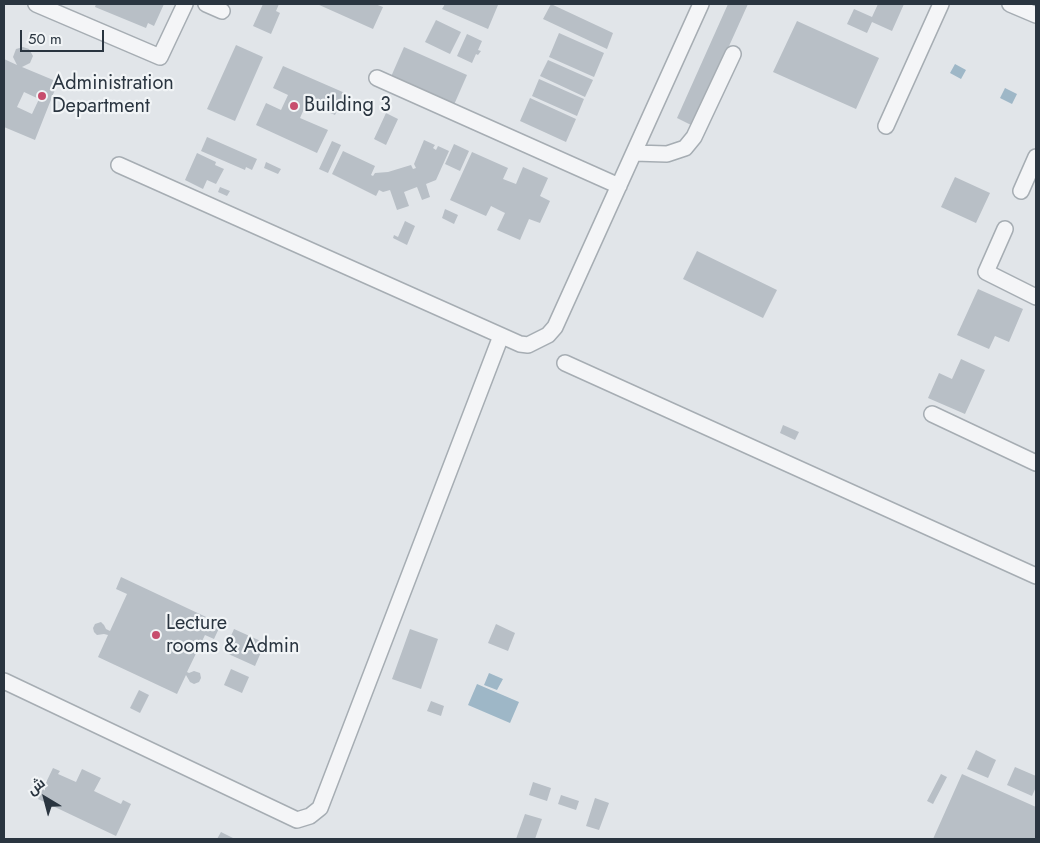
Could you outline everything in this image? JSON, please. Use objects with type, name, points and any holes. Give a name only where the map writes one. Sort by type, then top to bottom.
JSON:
[{"type":"lane","points":[[36,4],[160,57],[185,4]]},
{"type":"lane","points":[[206,4],[222,11]]},
{"type":"lane","points":[[119,165],[501,336],[520,344],[528,345],[548,335],[555,327],[701,4]]},
{"type":"lane","points":[[886,126],[941,4]]},
{"type":"lane","points":[[1010,4],[1036,16]]},
{"type":"lane","points":[[634,153],[667,154],[685,148],[694,138],[733,54]]},
{"type":"lane","points":[[377,78],[619,186]]},
{"type":"lane","points":[[1021,191],[1036,157]]},
{"type":"lane","points":[[1005,229],[986,272],[1036,297]]},
{"type":"lane","points":[[4,680],[297,820],[310,816],[320,808],[501,336]]},
{"type":"lane","points":[[565,363],[1036,576]]},
{"type":"lane","points":[[932,414],[1036,464]]},
{"type":"water","points":[[955,64],[966,70],[961,79],[950,73]]},
{"type":"water","points":[[1005,88],[1017,94],[1012,104],[1000,98]]},
{"type":"water","points":[[489,673],[503,679],[497,690],[484,685]]},
{"type":"water","points":[[477,684],[519,702],[510,723],[468,705]]},
{"type":"building","points":[[96,4],[164,4],[154,26],[148,23],[146,28],[95,7]]},
{"type":"building","points":[[263,4],[279,4],[276,11],[280,13],[271,34],[253,26]]},
{"type":"building","points":[[317,4],[375,4],[383,7],[373,29]]},
{"type":"building","points":[[445,4],[498,5],[488,29],[442,9]]},
{"type":"building","points":[[551,4],[613,33],[607,49],[543,19]]},
{"type":"building","points":[[728,4],[748,4],[693,126],[677,118]]},
{"type":"building","points":[[878,4],[904,4],[892,31],[872,22],[867,33],[847,24],[854,9],[872,17]]},
{"type":"building","points":[[436,20],[461,32],[450,54],[425,42]]},
{"type":"building","points":[[797,21],[879,58],[856,109],[773,72]]},
{"type":"building","points":[[559,33],[604,53],[594,77],[549,57]]},
{"type":"building","points":[[467,34],[482,41],[478,50],[481,51],[478,55],[476,54],[472,63],[457,56]]},
{"type":"building","points":[[236,45],[263,57],[235,121],[207,109]]},
{"type":"building","name":"Administration Department","points":[[23,47],[29,49],[33,56],[30,63],[22,67],[58,82],[35,140],[4,127],[4,59],[17,65],[13,57],[16,49]],"holes":[[[24,92],[39,99],[32,114],[17,107]]]},
{"type":"building","points":[[404,47],[467,75],[453,107],[390,79]]},
{"type":"building","points":[[548,60],[593,80],[585,97],[540,76]]},
{"type":"building","name":"Building 3","points":[[283,66],[345,93],[335,115],[307,102],[300,118],[328,130],[317,153],[256,125],[266,103],[281,110],[288,95],[273,88]]},
{"type":"building","points":[[539,79],[584,99],[577,116],[532,96]]},
{"type":"building","points":[[530,98],[576,119],[566,142],[520,121]]},
{"type":"building","points":[[386,113],[398,119],[386,145],[374,139]]},
{"type":"building","points":[[207,137],[257,159],[252,170],[246,167],[245,170],[201,151]]},
{"type":"building","points":[[424,140],[435,145],[433,148],[436,150],[438,146],[449,151],[436,180],[426,184],[430,197],[422,200],[417,187],[404,192],[409,206],[397,210],[390,190],[383,192],[379,190],[376,196],[332,174],[343,151],[375,166],[371,175],[373,176],[375,173],[388,172],[411,165],[413,169],[416,168],[414,164]]},
{"type":"building","points":[[332,141],[341,145],[328,173],[319,169]]},
{"type":"building","points":[[454,144],[469,151],[460,171],[445,164]]},
{"type":"building","points":[[472,152],[508,168],[503,179],[516,184],[523,167],[548,178],[540,196],[550,201],[540,223],[529,219],[520,240],[497,230],[505,213],[491,206],[486,216],[450,200]]},
{"type":"building","points":[[197,153],[216,162],[215,165],[224,169],[216,184],[207,180],[203,189],[185,180]]},
{"type":"building","points":[[266,162],[281,169],[278,174],[264,168]]},
{"type":"building","points":[[955,177],[990,193],[976,223],[941,207]]},
{"type":"building","points":[[220,187],[230,191],[227,196],[218,192]]},
{"type":"building","points":[[445,209],[458,215],[454,224],[442,218]]},
{"type":"building","points":[[405,221],[415,226],[407,245],[393,238],[394,235],[398,237]]},
{"type":"building","points":[[697,251],[777,290],[763,318],[683,279]]},
{"type":"building","points":[[978,289],[1023,309],[1009,342],[995,336],[989,349],[957,335]]},
{"type":"building","points":[[961,359],[985,370],[965,414],[928,398],[939,373],[952,379]]},
{"type":"building","points":[[783,425],[799,432],[795,440],[780,433]]},
{"type":"building","name":"Lecture rooms & Admin","points":[[121,577],[221,624],[214,639],[205,635],[187,672],[194,671],[200,673],[201,678],[199,682],[194,684],[190,682],[186,675],[177,694],[98,657],[108,635],[97,635],[93,628],[95,624],[101,622],[110,631],[127,594],[116,589]]},
{"type":"building","points":[[496,624],[515,633],[508,651],[488,643]]},
{"type":"building","points":[[234,629],[265,643],[255,666],[224,652]]},
{"type":"building","points":[[410,629],[438,639],[421,689],[392,679]]},
{"type":"building","points":[[231,669],[249,677],[242,693],[224,685]]},
{"type":"building","points":[[139,690],[149,695],[140,713],[130,708]]},
{"type":"building","points":[[431,701],[444,706],[441,716],[427,711]]},
{"type":"building","points":[[976,750],[996,760],[988,778],[967,769]]},
{"type":"building","points":[[1015,767],[1036,776],[1036,787],[1032,796],[1007,785]]},
{"type":"building","points":[[53,768],[60,771],[58,774],[76,782],[82,769],[101,778],[94,791],[121,804],[123,800],[131,804],[116,836],[38,799]]},
{"type":"building","points":[[941,774],[947,777],[933,804],[927,801]]},
{"type":"building","points":[[962,774],[1036,807],[1036,839],[933,839]]},
{"type":"building","points":[[533,782],[551,788],[547,801],[529,795]]},
{"type":"building","points":[[561,795],[579,801],[576,810],[558,804]]},
{"type":"building","points":[[595,798],[609,803],[599,830],[586,826]]},
{"type":"building","points":[[525,814],[542,819],[535,839],[516,839]]},
{"type":"building","points":[[221,832],[235,839],[217,839]]},
{"type":"place","name":"Administration Department","points":[[42,96]]},
{"type":"place","name":"Building 3","points":[[294,106]]},
{"type":"place","name":"Lecture rooms & Admin","points":[[156,635]]}]
